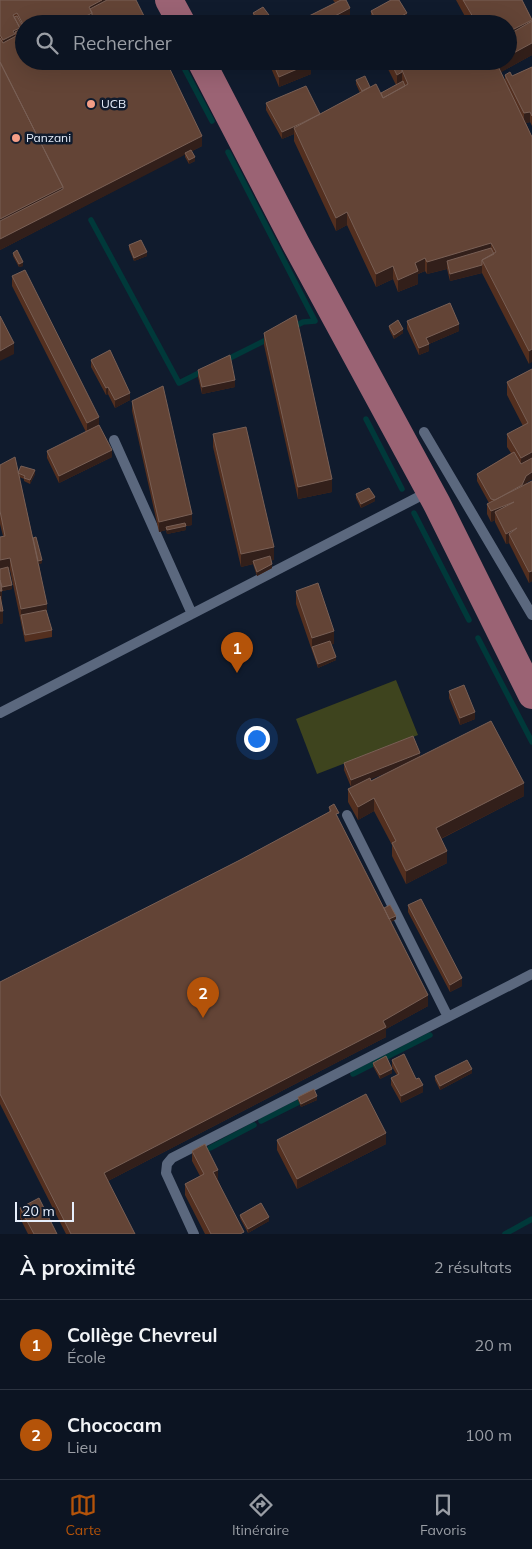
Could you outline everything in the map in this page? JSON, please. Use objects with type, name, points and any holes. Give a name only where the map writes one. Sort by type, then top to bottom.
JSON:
[{"type":"main road","points":[[170,0],[178,15]]},
{"type":"main road","points":[[206,70],[296,244],[430,492],[532,695]]},
{"type":"lane","points":[[424,432],[532,615]]},
{"type":"lane","points":[[114,440],[192,614]]},
{"type":"lane","points":[[0,713],[430,492]]},
{"type":"lane","points":[[347,815],[448,1017]]},
{"type":"lane","points":[[194,1234],[166,1173],[167,1164],[172,1158],[532,974]]},
{"type":"green space","points":[[396,680],[418,735],[317,774],[296,719]]},
{"type":"building","points":[[0,0],[102,0],[89,7],[92,13],[88,15],[18,15],[17,13],[13,15],[15,30],[13,31],[15,34],[3,40],[0,35]]},
{"type":"building","points":[[107,0],[136,0],[144,15],[92,15],[90,9]]},
{"type":"building","points":[[341,0],[346,0],[350,8],[337,15],[311,15]]},
{"type":"building","points":[[391,0],[399,0],[407,13],[404,15],[373,15],[371,11]]},
{"type":"building","points":[[463,0],[522,0],[532,20],[517,28],[517,15],[472,15]]},
{"type":"building","points":[[263,7],[269,15],[254,15],[253,13]]},
{"type":"building","points":[[532,21],[532,43],[517,51],[517,30]]},
{"type":"building","points":[[15,37],[15,70],[170,70],[202,136],[0,239],[0,221],[63,189],[0,62],[0,38],[3,43]]},
{"type":"building","name":"Panzani","points":[[0,62],[63,187],[0,219]]},
{"type":"building","points":[[532,67],[532,116],[530,112],[524,113],[505,75],[510,72],[512,76]]},
{"type":"building","points":[[276,70],[295,70],[279,77]]},
{"type":"building","points":[[394,70],[402,70],[402,72],[397,75]]},
{"type":"building","points":[[402,70],[500,70],[532,137],[532,349],[529,351],[482,260],[496,252],[491,243],[427,262],[425,258],[415,263],[418,271],[398,280],[393,266],[376,274],[347,212],[336,218],[294,128],[376,84],[383,98],[408,84]]},
{"type":"building","points":[[365,76],[370,87],[362,91],[356,80]]},
{"type":"building","points":[[403,81],[405,86],[383,98],[381,93]]},
{"type":"building","points":[[306,86],[320,114],[282,132],[266,103]]},
{"type":"building","points":[[191,150],[195,157],[189,160],[185,153]]},
{"type":"building","points":[[141,240],[147,252],[134,258],[129,245]]},
{"type":"building","points":[[491,248],[494,254],[482,260],[482,265],[450,274],[447,261]]},
{"type":"building","points":[[17,250],[23,262],[19,264],[13,253]]},
{"type":"building","points":[[25,270],[99,417],[87,423],[12,276]]},
{"type":"building","points":[[450,303],[459,324],[426,338],[429,344],[419,348],[407,321]]},
{"type":"building","points":[[296,315],[332,479],[298,487],[264,333]]},
{"type":"building","points":[[0,316],[14,343],[0,351]]},
{"type":"building","points":[[398,320],[403,329],[394,335],[389,326]]},
{"type":"building","points":[[110,350],[130,393],[115,400],[108,387],[106,388],[91,360]]},
{"type":"building","points":[[230,355],[235,380],[202,387],[198,370]]},
{"type":"building","points":[[532,369],[532,452],[521,458],[507,434],[528,423],[507,382]]},
{"type":"building","points":[[163,386],[192,514],[159,522],[132,401]]},
{"type":"building","points":[[99,425],[112,450],[59,476],[47,451]]},
{"type":"building","points":[[246,427],[274,547],[241,554],[213,434]]},
{"type":"building","points":[[514,452],[521,464],[532,458],[532,472],[526,476],[522,485],[495,500],[491,499],[477,474]]},
{"type":"building","points":[[15,457],[47,604],[21,609],[10,558],[0,560],[0,537],[5,536],[0,511],[0,465]]},
{"type":"building","points":[[21,466],[35,470],[30,480],[18,473]]},
{"type":"building","points":[[532,481],[532,571],[529,572],[509,534],[517,528],[506,534],[495,512],[514,502],[491,511],[487,504]]},
{"type":"building","points":[[369,488],[375,497],[361,504],[356,494]]},
{"type":"building","points":[[185,523],[186,526],[167,530],[166,527]]},
{"type":"building","points":[[36,537],[42,560],[38,561],[33,538]]},
{"type":"building","points":[[270,556],[272,564],[257,572],[253,561]]},
{"type":"building","points":[[8,567],[12,585],[2,587],[0,569]]},
{"type":"building","points":[[318,583],[334,631],[312,638],[296,591]]},
{"type":"building","points":[[0,596],[3,611],[0,611]]},
{"type":"building","points":[[46,610],[52,630],[25,635],[21,615]]},
{"type":"building","points":[[330,641],[336,657],[318,664],[312,647]]},
{"type":"building","points":[[464,685],[475,712],[460,718],[449,691]]},
{"type":"building","points":[[491,721],[524,783],[436,828],[447,851],[406,871],[392,843],[396,841],[374,798],[358,807],[348,789],[370,778],[371,781]]},
{"type":"building","points":[[413,736],[420,753],[351,780],[344,763]]},
{"type":"building","points":[[334,804],[339,813],[336,814],[428,995],[383,1021],[386,1027],[104,1173],[135,1234],[71,1234],[0,1094],[0,982],[240,860],[331,811],[329,807]]},
{"type":"building","points":[[421,899],[462,978],[450,985],[408,905]]},
{"type":"building","points":[[390,905],[396,916],[389,919],[384,908]]},
{"type":"building","points":[[404,1054],[416,1079],[419,1078],[423,1085],[401,1096],[391,1078],[399,1074],[392,1060]]},
{"type":"building","points":[[386,1056],[392,1069],[380,1075],[373,1063]]},
{"type":"building","points":[[467,1060],[472,1069],[440,1086],[435,1076]]},
{"type":"building","points":[[314,1089],[317,1096],[301,1104],[298,1097]]},
{"type":"building","points":[[366,1094],[386,1133],[297,1179],[277,1140]]},
{"type":"building","points":[[205,1144],[218,1170],[213,1172],[244,1232],[240,1234],[211,1234],[185,1184],[204,1174],[192,1151]]},
{"type":"building","points":[[39,1198],[57,1234],[34,1234],[20,1208]]},
{"type":"building","points":[[261,1203],[269,1217],[248,1229],[240,1215]]},
{"type":"waterway","points":[[185,70],[212,121]]},
{"type":"waterway","points":[[228,152],[315,321],[303,322],[292,328]]},
{"type":"waterway","points":[[91,220],[179,383],[205,370]]},
{"type":"waterway","points":[[224,361],[270,338]]},
{"type":"waterway","points":[[366,419],[402,489]]},
{"type":"waterway","points":[[414,513],[469,620]]},
{"type":"waterway","points":[[478,638],[532,742]]},
{"type":"waterway","points":[[353,1074],[430,1035]]},
{"type":"waterway","points":[[261,1121],[299,1102]]},
{"type":"waterway","points":[[210,1148],[254,1125]]},
{"type":"waterway","points":[[505,1234],[532,1219]]},
{"type":"place","name":"UCB","points":[[91,104]]},
{"type":"place","name":"Panzani","points":[[16,138]]},
{"type":"place","name":"Collège Chevreul","points":[[237,673]]},
{"type":"place","name":"Chococam","points":[[203,1018]]}]
